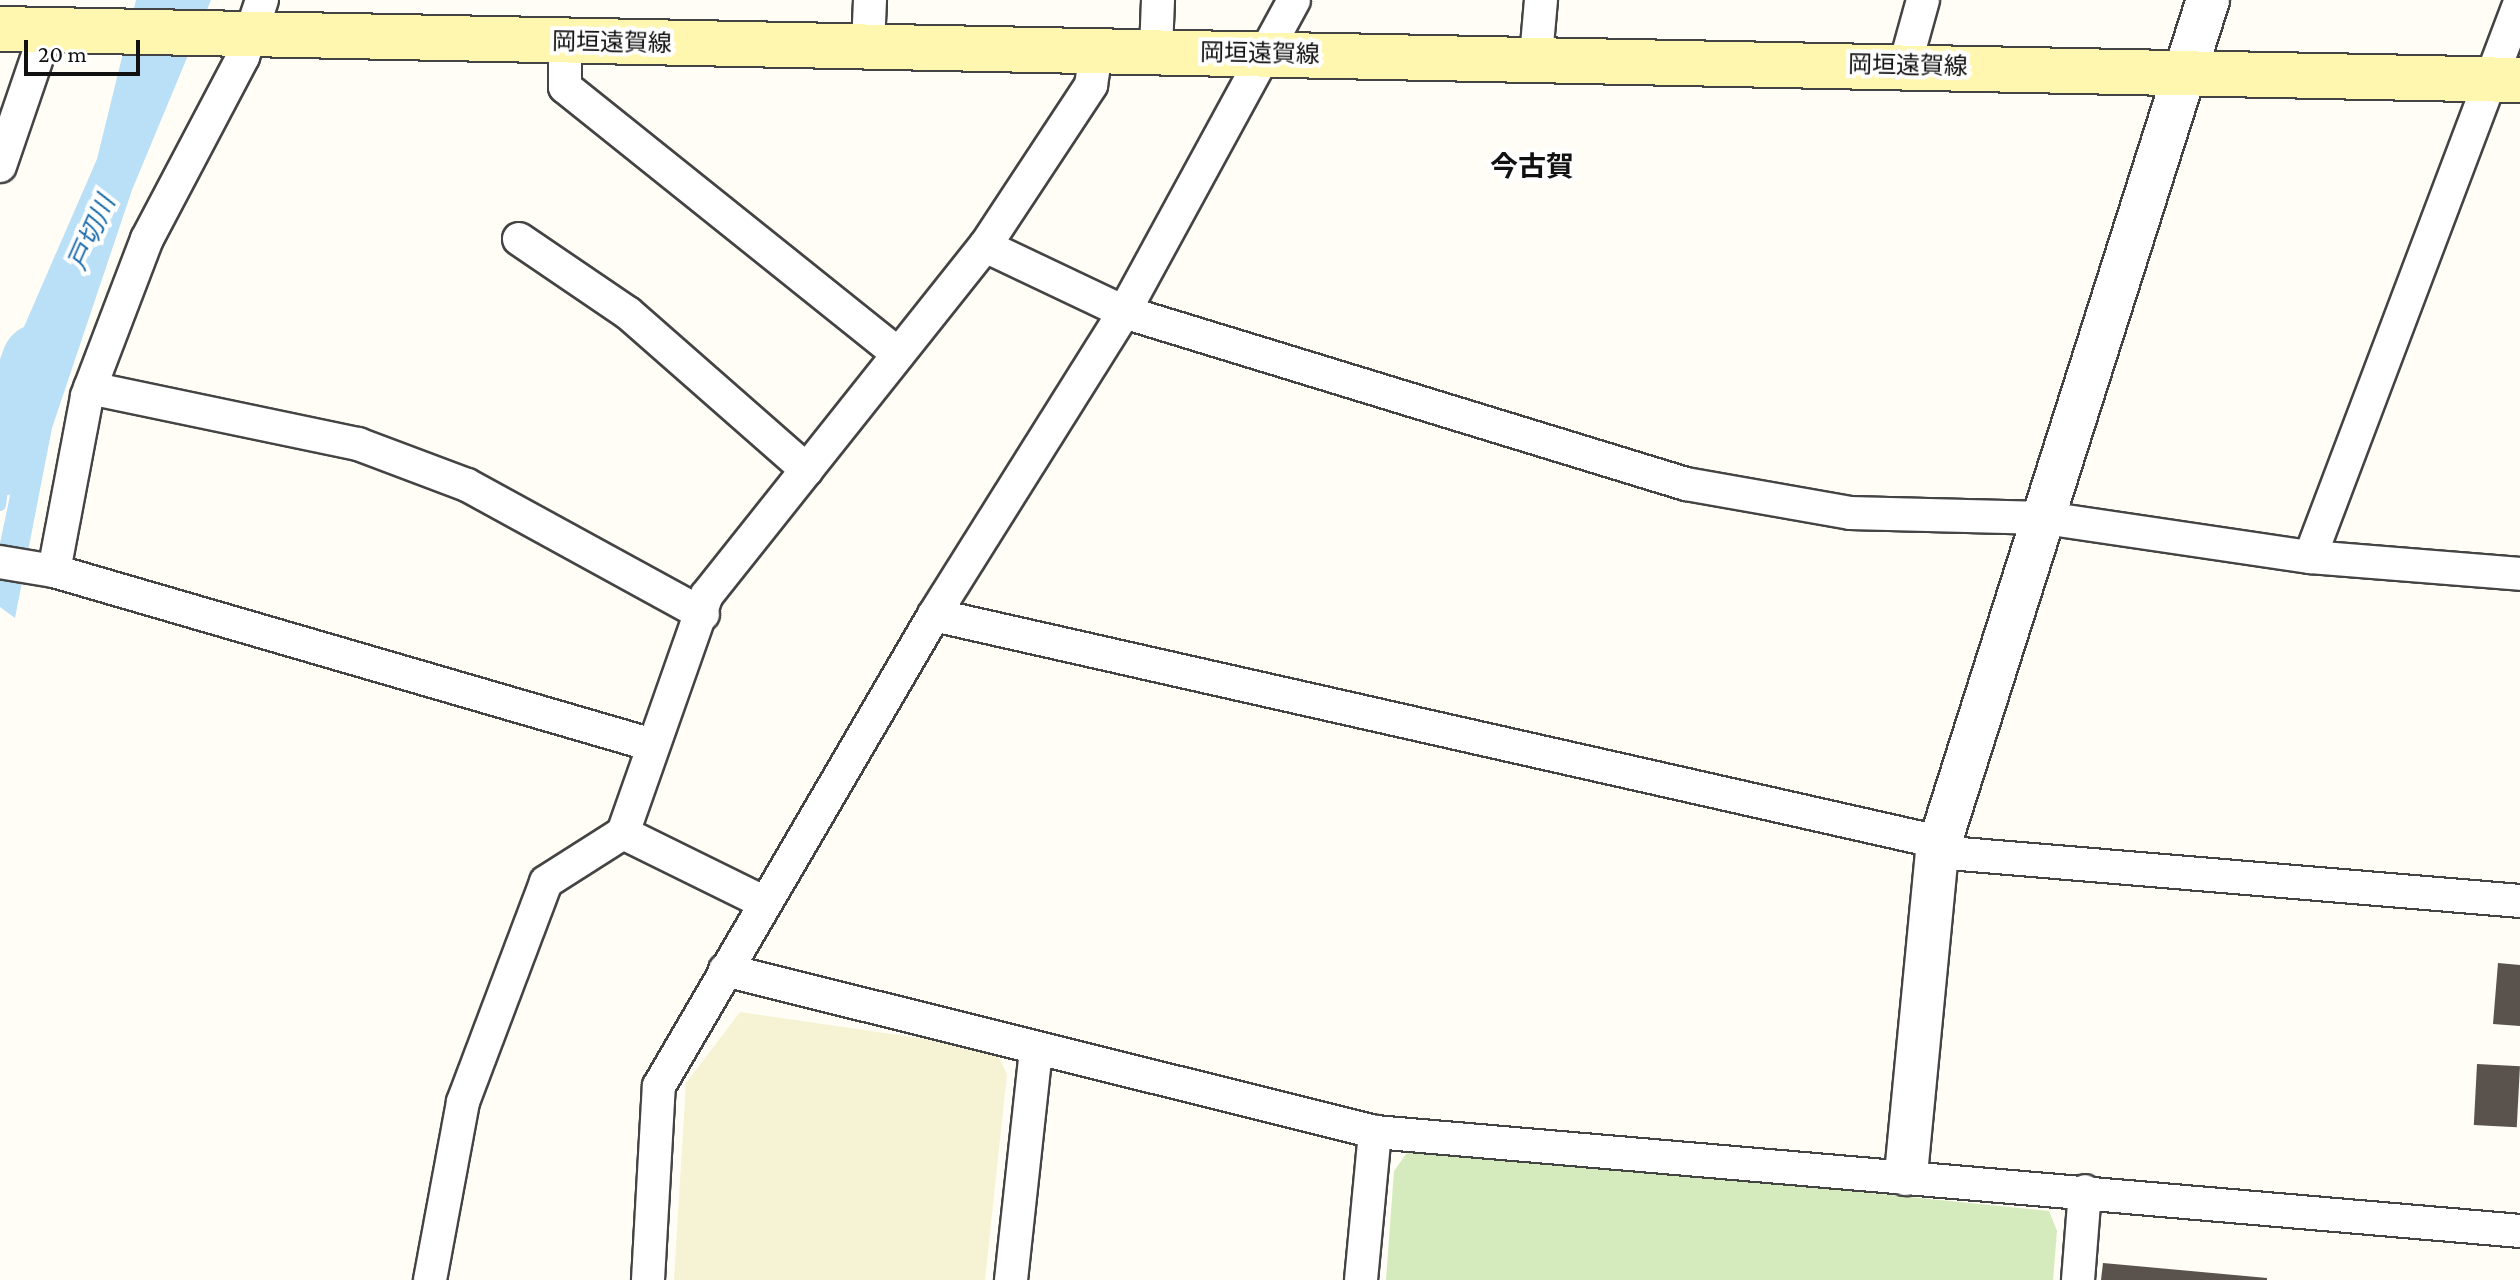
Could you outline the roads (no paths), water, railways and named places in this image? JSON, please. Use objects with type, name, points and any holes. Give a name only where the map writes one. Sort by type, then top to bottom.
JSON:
[{"type":"main road","name":"岡垣遠賀線","points":[[0,29],[257,17],[565,42],[1536,57],[2507,80]]},
{"type":"street","points":[[868,46],[870,0]]},
{"type":"street","points":[[1156,50],[1158,0]]},
{"type":"street","points":[[648,1280],[659,1086],[934,615],[1124,312],[1262,53],[1294,0]]},
{"type":"street","points":[[1536,57],[1541,0]]},
{"type":"street","points":[[1905,65],[1923,0]]},
{"type":"street","points":[[1906,1174],[1938,847],[2208,0]]},
{"type":"street","points":[[2310,557],[2507,80],[2520,2]]},
{"type":"street","points":[[54,571],[90,388],[147,239],[257,17]]},
{"type":"street","points":[[0,166],[47,29]]},
{"type":"street","points":[[565,42],[565,87],[898,354]]},
{"type":"street","points":[[430,1280],[463,1102],[530,916],[546,882],[623,833],[649,744],[703,614],[707,595],[985,246],[1091,85],[1097,49]]},
{"type":"street","points":[[519,239],[628,313],[807,470]]},
{"type":"street","points":[[985,246],[1124,312],[1686,484],[1850,513],[2045,518],[2310,557],[2520,574]]},
{"type":"street","points":[[90,388],[358,444],[467,485],[703,614]]},
{"type":"street","points":[[0,562],[54,571],[649,744]]},
{"type":"street","points":[[934,615],[1938,847],[2520,901]]},
{"type":"street","points":[[623,833],[765,903]]},
{"type":"street","points":[[725,970],[1375,1132],[1906,1174],[2520,1231]]},
{"type":"street","points":[[1011,1280],[1036,1049]]},
{"type":"street","points":[[1361,1280],[1375,1132]]},
{"type":"street","points":[[2078,1280],[2085,1191]]},
{"type":"water","points":[[136,0],[211,0],[132,190],[52,428],[15,618],[0,607],[0,543],[18,458],[0,448],[0,382],[97,159]]},
{"type":"waterway","name":"戸切川","points":[[0,461],[37,360]]},
{"type":"waterway","points":[[0,505],[6,458]]},
{"type":"district","name":"今古賀","points":[[1532,167]]}]
